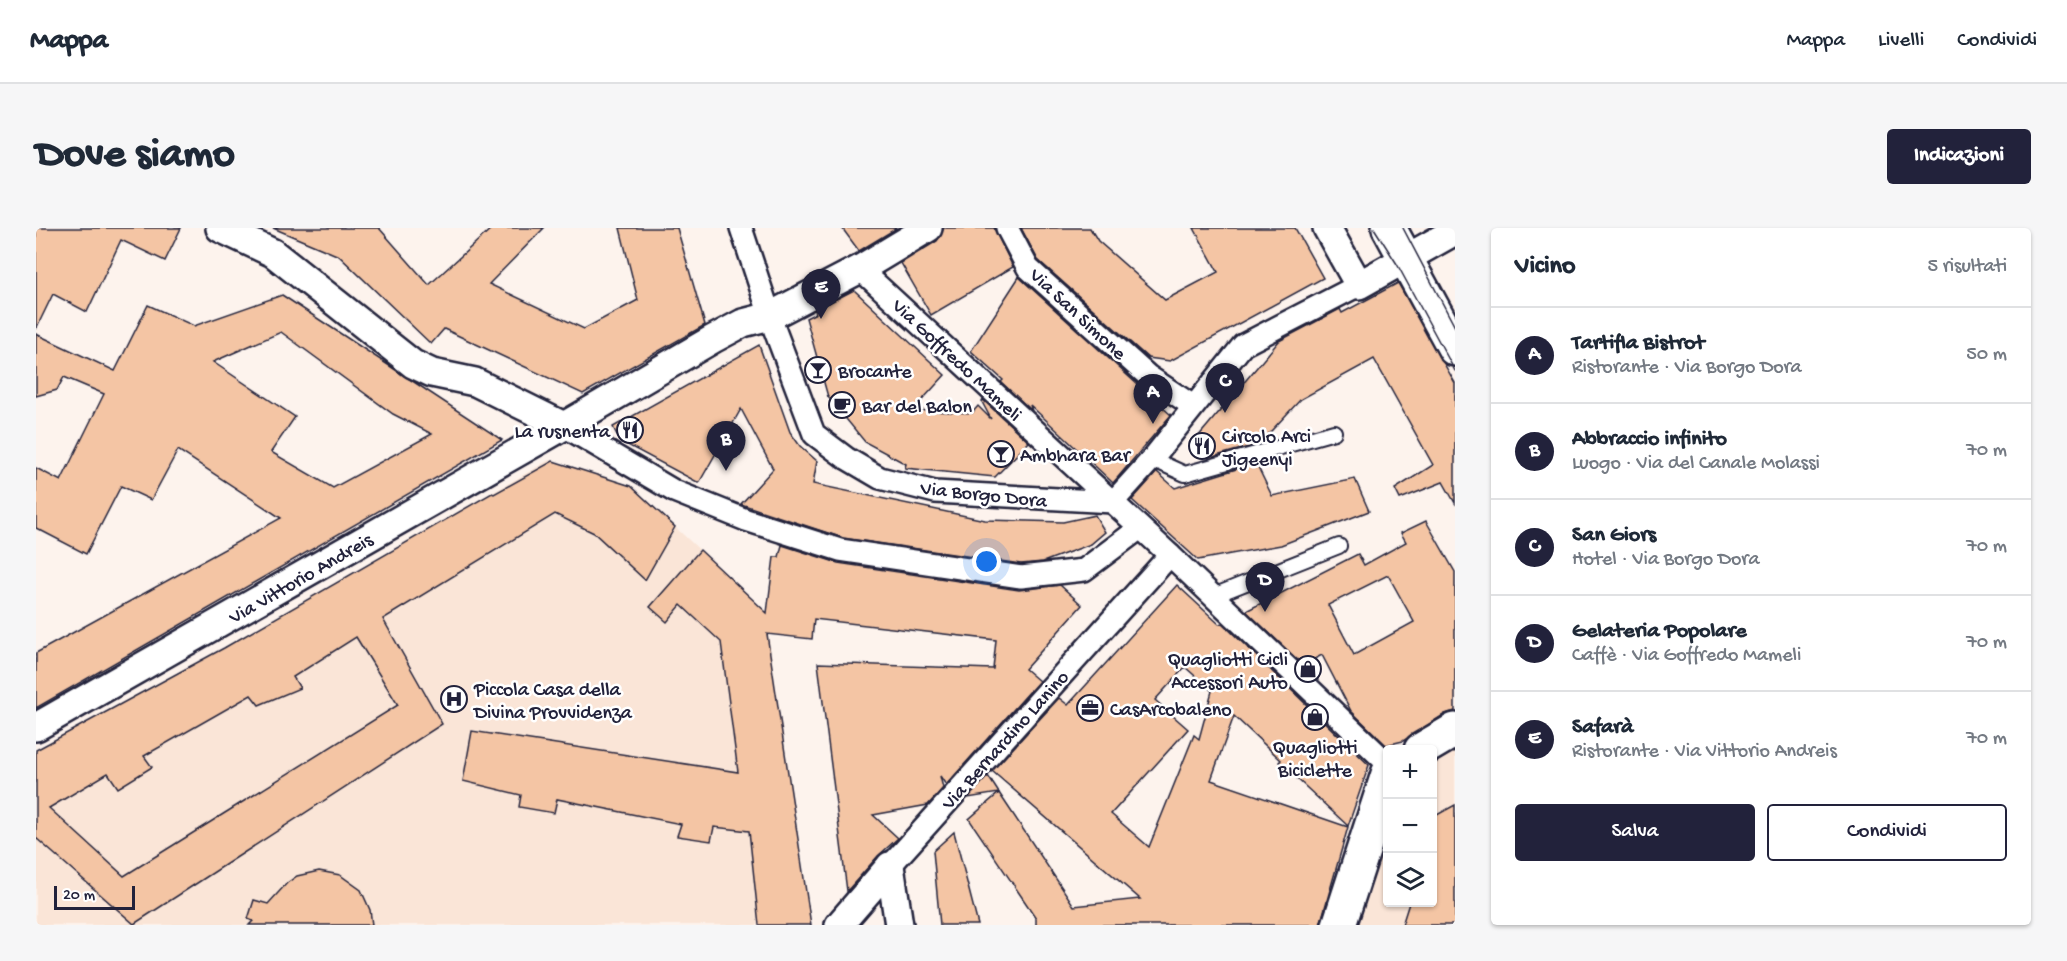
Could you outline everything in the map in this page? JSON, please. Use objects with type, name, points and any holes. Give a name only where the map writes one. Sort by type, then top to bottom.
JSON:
[{"type":"street","points":[[220,228],[273,253],[413,364],[432,373],[475,382],[564,426],[674,491],[746,520],[840,550],[1021,577],[1084,570],[1140,528]]},
{"type":"street","name":"Via Borgo Dora","points":[[741,228],[770,316],[814,434],[846,458],[880,478],[934,492],[1113,502]]},
{"type":"street","name":"Via Vittorio Andreis","points":[[36,727],[713,339],[743,323],[770,316],[860,269],[928,228]]},
{"type":"street","name":"Via San Simone","points":[[1007,228],[1028,268],[1148,376],[1193,406]]},
{"type":"street","points":[[1327,228],[1359,285]]},
{"type":"street","points":[[1389,228],[1455,349]]},
{"type":"street","points":[[1113,502],[1152,459],[1243,345],[1359,285],[1455,231]]},
{"type":"street","name":"Via Goffredo Mameli","points":[[860,269],[1170,555],[1383,759]]},
{"type":"street","name":"Via Bernardino Lanino","points":[[839,925],[1170,555]]},
{"type":"street","points":[[1429,745],[1455,730]]},
{"type":"street","points":[[1339,925],[1383,789]]},
{"type":"street","points":[[890,866],[899,925]]},
{"type":"lane","points":[[1152,459],[1185,474],[1334,432]]},
{"type":"lane","points":[[1213,596],[1339,546]]},
{"type":"shaded area","name":"Piccola Casa della Divina Provvidenza","points":[[549,460],[631,486],[765,611],[811,925],[36,925],[36,750],[224,648]]},
{"type":"shaded area","points":[[1455,741],[1455,925],[1352,925],[1383,816],[1383,907],[1437,907],[1437,752]]},
{"type":"building","points":[[36,228],[181,228],[165,261],[121,240],[87,312],[53,294],[36,329]]},
{"type":"building","points":[[273,228],[379,228],[429,285],[492,228],[544,228],[489,284],[584,329],[638,300],[620,228],[677,228],[705,325],[583,394],[444,329],[431,344],[339,256]]},
{"type":"building","points":[[842,228],[897,228],[859,251]]},
{"type":"building","points":[[944,228],[994,228],[1013,267],[931,315],[901,263],[937,241]]},
{"type":"building","points":[[1021,228],[1090,228],[1098,241],[1165,300],[1218,272],[1194,228],[1295,228],[1323,278],[1170,361],[1148,358],[1038,260]]},
{"type":"building","points":[[1019,277],[1171,415],[1113,483],[1030,405],[1032,411],[971,351]]},
{"type":"building","points":[[1398,283],[1455,383],[1455,503],[1443,482],[1400,499],[1395,489],[1433,465],[1374,359],[1301,399],[1259,444],[1209,458],[1192,444],[1279,341],[1340,309],[1342,313]]},
{"type":"building","points":[[854,290],[945,375],[913,410],[972,413],[978,406],[991,419],[983,400],[1029,442],[995,477],[905,468],[906,464],[865,442],[828,397],[806,318],[816,313],[815,310]]},
{"type":"building","points":[[282,295],[502,440],[36,708],[36,653],[281,518],[178,450],[151,500],[121,486],[86,554],[36,528],[36,468],[61,481],[104,394],[64,377],[57,390],[36,396],[36,334],[115,371],[148,305],[194,326]],"holes":[[[281,332],[393,414],[432,434],[333,488],[271,452],[295,417],[213,362]]]},
{"type":"building","points":[[759,345],[790,432],[800,446],[817,461],[813,484],[985,520],[1063,522],[1095,515],[1105,532],[1091,544],[1043,562],[1021,564],[843,538],[741,504],[773,469],[741,409],[699,483],[620,441],[613,427]]},
{"type":"building","points":[[553,461],[631,486],[675,527],[645,580],[594,533],[555,514],[383,619],[442,724],[134,924],[36,838],[36,750],[224,648],[492,493],[494,494]],"holes":[[[356,637],[398,705],[124,876],[49,808],[108,773],[118,788],[152,767],[144,756],[251,695],[259,705],[300,688],[293,677]]]},
{"type":"building","points":[[1256,463],[1272,496],[1355,479],[1369,511],[1281,545],[1198,560],[1132,500],[1157,472],[1175,488]]},
{"type":"building","points":[[1426,521],[1455,572],[1455,711],[1445,714],[1403,741],[1386,745],[1351,711],[1322,655],[1303,665],[1246,611],[1358,554],[1364,565],[1406,542],[1401,533]],"holes":[[[1388,575],[1414,622],[1354,655],[1328,605]]]},
{"type":"building","points":[[782,545],[838,563],[1019,590],[1060,585],[1082,605],[1025,669],[1039,681],[946,785],[940,776],[943,788],[928,805],[873,815],[898,838],[878,856],[847,891],[818,663],[993,669],[996,640],[814,619],[812,639],[767,634],[811,925],[759,925],[749,831],[714,827],[711,841],[677,836],[681,824],[557,799],[554,813],[519,807],[521,795],[463,781],[472,731],[738,772],[721,642],[681,605],[667,622],[650,607],[700,550],[767,613],[774,557],[779,557]]},
{"type":"building","points":[[1177,585],[1219,624],[1222,623],[1369,765],[1348,826],[1279,762],[1281,760],[1234,716],[1211,780],[1348,827],[1320,925],[1036,925],[1036,918],[969,819],[999,793],[1074,906],[1140,899],[992,771],[1059,698],[1068,705]],"holes":[[[1185,667],[1212,691],[1199,739],[1194,735],[1149,847],[1111,814],[1188,729],[1155,700]]]},
{"type":"building","points":[[988,776],[999,793],[968,798]]},
{"type":"building","points":[[1455,805],[1455,925],[1402,925],[1408,907],[1437,907],[1437,815]]},
{"type":"building","points":[[954,832],[978,925],[940,925],[933,851]]},
{"type":"building","points":[[319,871],[340,875],[361,890],[370,910],[372,925],[249,925],[253,921],[248,919],[254,900],[268,904],[287,883],[297,876]]},
{"type":"tram line","points":[[1374,228],[1397,264],[1455,371]]},
{"type":"tram line","points":[[1403,228],[1455,327]]},
{"type":"place","name":"Safarà","points":[[821,319]]},
{"type":"place","name":"Brocante","points":[[818,370]]},
{"type":"place","name":"Bar del Balon","points":[[842,405]]},
{"type":"place","name":"San Giors","points":[[1225,413]]},
{"type":"place","name":"Tartifla Bistrot","points":[[1153,424]]},
{"type":"place","name":"La rusnenta","points":[[630,430]]},
{"type":"place","name":"Circolo Arci Jigeenyi","points":[[1202,446]]},
{"type":"place","name":"Ambhara Bar","points":[[1001,454]]},
{"type":"place","name":"Abbraccio infinito","points":[[726,471]]},
{"type":"place","name":"Gelateria Popolare","points":[[1265,612]]},
{"type":"place","name":"Quagliotti Cicli Accessori Auto","points":[[1308,669]]},
{"type":"place","name":"Piccola Casa della Divina Provvidenza","points":[[454,699]]},
{"type":"place","name":"CasArcobaleno","points":[[1090,708]]},
{"type":"place","name":"Quagliotti Biciclette","points":[[1315,717]]}]
